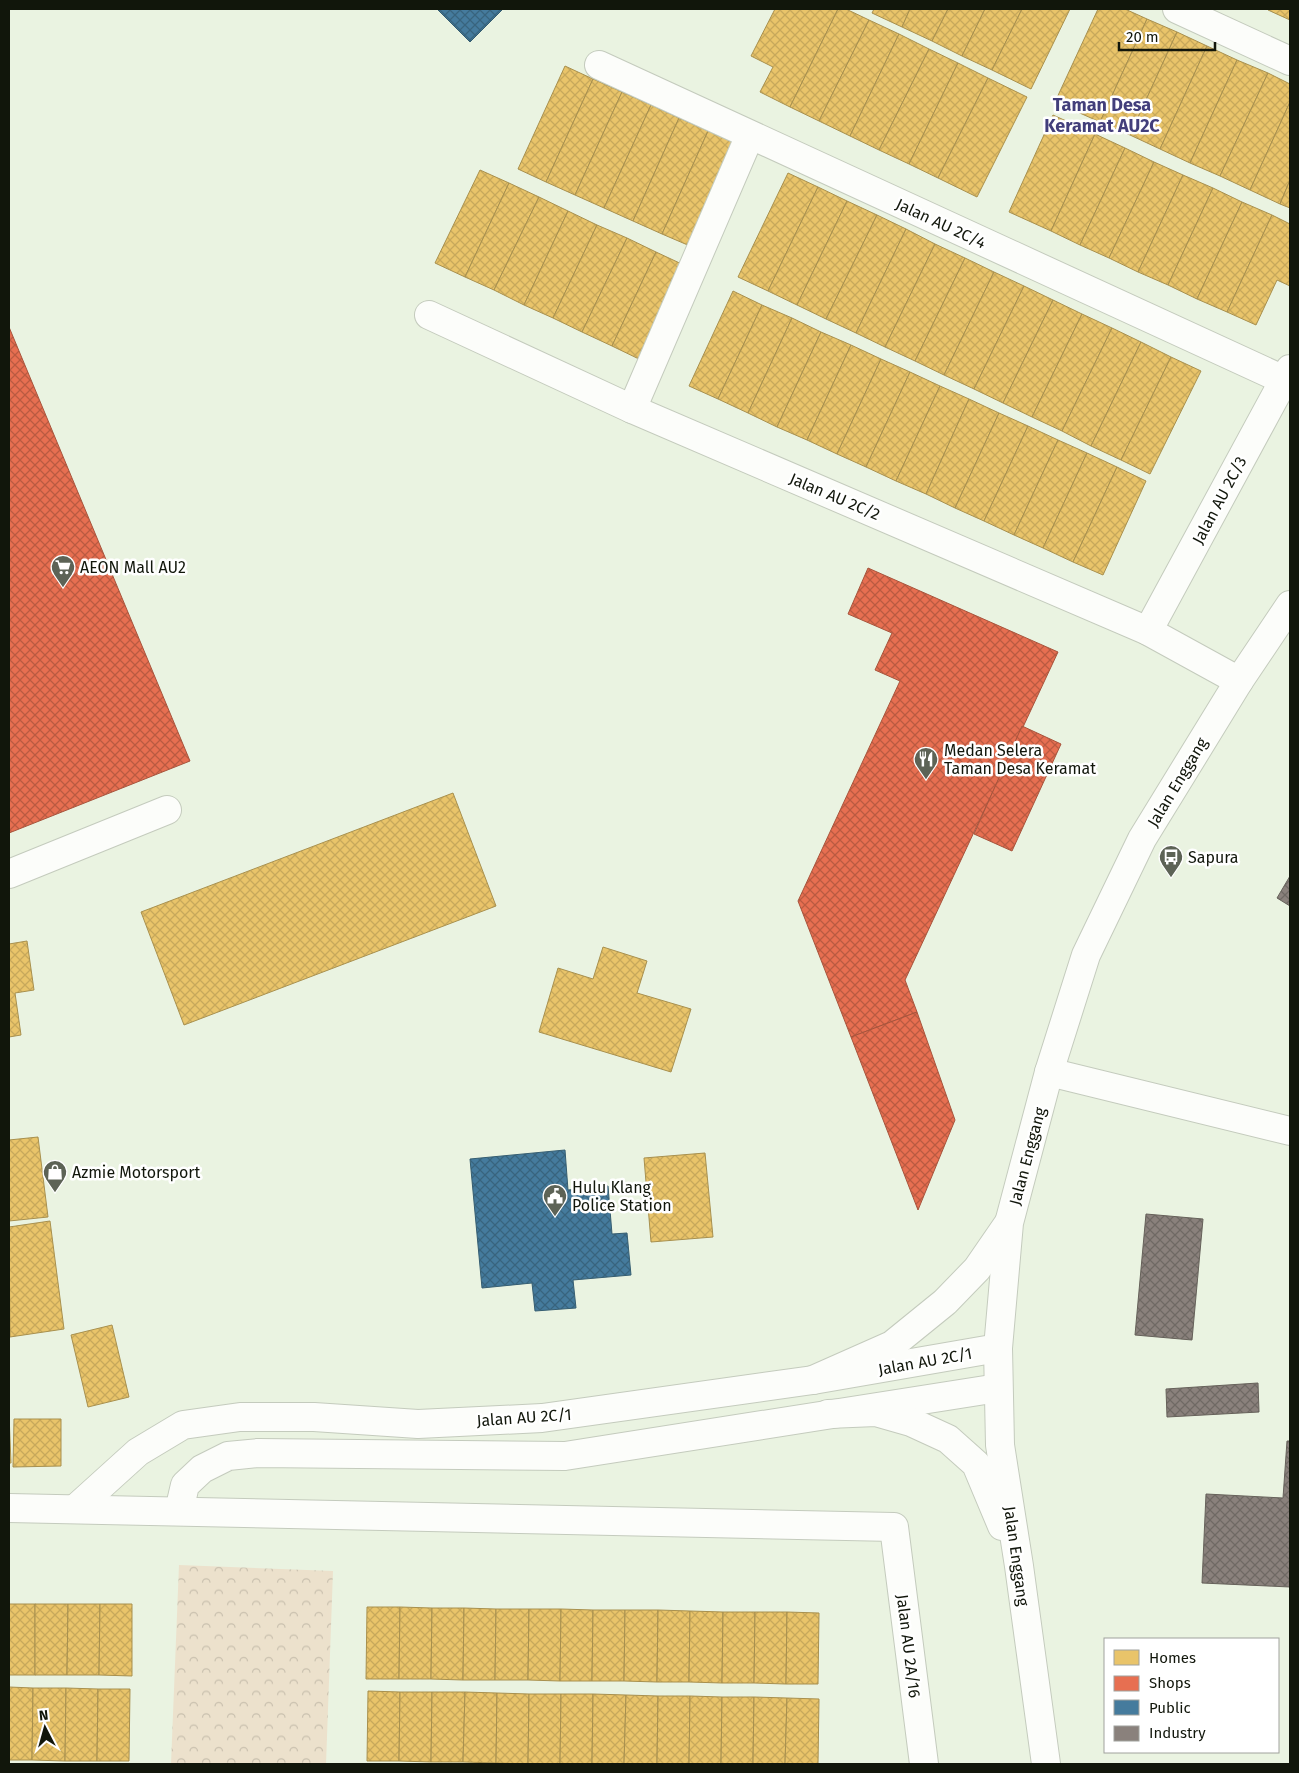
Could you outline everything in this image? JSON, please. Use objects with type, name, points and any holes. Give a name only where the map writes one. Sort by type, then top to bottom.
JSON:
[{"type":"street","points":[[1177,9],[1290,61]]},
{"type":"street","name":"Jalan AU 2C/4","points":[[599,65],[750,135],[1287,375]]},
{"type":"street","points":[[632,408],[750,135]]},
{"type":"street","name":"Jalan AU 2C/2","points":[[430,316],[632,408],[1148,631],[1239,681]]},
{"type":"street","name":"Jalan AU 2C/3","points":[[1148,631],[1287,375]]},
{"type":"street","name":"Jalan Enggang","points":[[1046,1764],[1019,1566],[1000,1445],[998,1348],[1009,1222],[1049,1072],[1086,955],[1147,832],[1239,681],[1290,605]]},
{"type":"street","points":[[9,874],[167,810]]},
{"type":"street","points":[[1049,1072],[1290,1131]]},
{"type":"street","points":[[813,1380],[892,1345],[945,1302],[977,1269],[1009,1222]]},
{"type":"street","name":"Jalan AU 2C/1","points":[[76,1509],[138,1452],[183,1425],[240,1417],[314,1417],[418,1424],[542,1418],[813,1380],[998,1348]]},
{"type":"street","points":[[9,1508],[179,1512],[185,1485],[202,1469],[228,1456],[258,1453],[565,1456],[998,1388]]},
{"type":"street","points":[[828,1414],[876,1412],[911,1422],[948,1439],[976,1464],[1019,1566]]},
{"type":"street","name":"Jalan AU 2A/16","points":[[179,1512],[894,1527],[924,1764]]},
{"type":"green space","points":[[179,1565],[333,1571],[326,1764],[171,1764]]},
{"type":"building: Homes","points":[[775,9],[838,9],[790,107],[760,92],[773,67],[751,56]]},
{"type":"building: Homes","points":[[838,9],[846,9],[869,20],[819,121],[790,107]]},
{"type":"building: Homes","points":[[874,9],[910,9],[902,27],[872,13]]},
{"type":"building: Homes","points":[[910,9],[948,9],[932,41],[902,27]]},
{"type":"building: Homes","points":[[948,9],[985,9],[962,56],[932,41]]},
{"type":"building: Homes","points":[[985,9],[1022,9],[992,70],[962,56]]},
{"type":"building: Homes","points":[[1022,9],[1070,9],[1031,89],[992,70]]},
{"type":"building: Homes","points":[[1098,9],[1125,9],[1147,19],[1100,122],[1055,102]]},
{"type":"building: Homes","points":[[1290,9],[1290,20],[1268,10]]},
{"type":"building: Homes","points":[[1147,19],[1177,32],[1130,135],[1100,122]]},
{"type":"building: Homes","points":[[869,20],[899,34],[850,136],[819,121]]},
{"type":"building: Homes","points":[[1177,32],[1207,46],[1160,149],[1130,135]]},
{"type":"building: Homes","points":[[899,34],[929,49],[879,150],[850,136]]},
{"type":"building: Homes","points":[[1207,46],[1237,60],[1190,163],[1160,149]]},
{"type":"building: Homes","points":[[929,49],[958,63],[909,164],[879,150]]},
{"type":"building: Homes","points":[[1237,60],[1268,73],[1220,176],[1190,163]]},
{"type":"building: Homes","points":[[958,63],[988,78],[938,178],[909,164]]},
{"type":"building: Homes","points":[[565,66],[593,79],[546,182],[518,169]]},
{"type":"building: Homes","points":[[1268,73],[1290,84],[1290,102],[1250,190],[1220,176]]},
{"type":"building: Homes","points":[[988,78],[1027,97],[977,197],[938,178]]},
{"type":"building: Homes","points":[[593,79],[622,92],[575,195],[546,182]]},
{"type":"building: Homes","points":[[622,92],[651,105],[604,208],[575,195]]},
{"type":"building: Homes","points":[[1290,102],[1290,180],[1280,204],[1250,190]]},
{"type":"building: Homes","points":[[651,105],[679,118],[633,221],[604,208]]},
{"type":"building: Homes","points":[[1053,115],[1095,134],[1051,231],[1009,212]]},
{"type":"building: Homes","points":[[679,118],[708,131],[662,234],[633,221]]},
{"type":"building: Homes","points":[[708,131],[737,144],[690,246],[662,234]]},
{"type":"building: Homes","points":[[1095,134],[1125,148],[1080,245],[1051,231]]},
{"type":"building: Homes","points":[[1125,148],[1154,162],[1109,258],[1080,245]]},
{"type":"building: Homes","points":[[1154,162],[1183,175],[1138,272],[1109,258]]},
{"type":"building: Homes","points":[[480,170],[509,183],[465,277],[435,263]]},
{"type":"building: Homes","points":[[788,173],[818,187],[768,291],[738,277]]},
{"type":"building: Homes","points":[[1183,175],[1213,188],[1168,285],[1138,272]]},
{"type":"building: Homes","points":[[1290,180],[1290,208],[1280,204]]},
{"type":"building: Homes","points":[[509,183],[539,197],[494,290],[465,277]]},
{"type":"building: Homes","points":[[818,187],[847,201],[797,305],[768,291]]},
{"type":"building: Homes","points":[[1213,188],[1242,202],[1197,299],[1168,285]]},
{"type":"building: Homes","points":[[539,197],[568,211],[524,305],[494,290]]},
{"type":"building: Homes","points":[[847,201],[877,215],[826,319],[797,305]]},
{"type":"building: Homes","points":[[1242,202],[1272,215],[1227,312],[1197,299]]},
{"type":"building: Homes","points":[[568,211],[597,225],[553,318],[524,305]]},
{"type":"building: Homes","points":[[877,215],[906,229],[856,333],[826,319]]},
{"type":"building: Homes","points":[[1272,215],[1290,224],[1290,286],[1277,280],[1256,325],[1227,312]]},
{"type":"building: Homes","points":[[597,225],[627,238],[582,332],[553,318]]},
{"type":"building: Homes","points":[[906,229],[935,244],[885,347],[856,333]]},
{"type":"building: Homes","points":[[627,238],[656,252],[612,346],[582,332]]},
{"type":"building: Homes","points":[[935,244],[965,258],[915,361],[885,347]]},
{"type":"building: Homes","points":[[656,252],[686,266],[641,360],[612,346]]},
{"type":"building: Homes","points":[[965,258],[994,272],[944,375],[915,361]]},
{"type":"building: Homes","points":[[994,272],[1024,286],[974,389],[944,375]]},
{"type":"building: Homes","points":[[1024,286],[1053,300],[1003,403],[974,389]]},
{"type":"building: Homes","points":[[733,291],[762,305],[718,399],[689,386]]},
{"type":"building: Homes","points":[[1053,300],[1082,314],[1032,417],[1003,403]]},
{"type":"building: Homes","points":[[762,305],[792,318],[748,413],[718,399]]},
{"type":"building: Homes","points":[[1082,314],[1112,328],[1062,431],[1032,417]]},
{"type":"building: Homes","points":[[792,318],[821,332],[777,427],[748,413]]},
{"type":"building: Homes","points":[[1112,328],[1141,342],[1091,446],[1062,431]]},
{"type":"building: Homes","points":[[821,332],[851,345],[807,440],[777,427]]},
{"type":"building: Homes","points":[[1141,342],[1171,357],[1121,460],[1091,446]]},
{"type":"building: Homes","points":[[851,345],[881,359],[837,454],[807,440]]},
{"type":"building: Homes","points":[[1171,357],[1201,371],[1150,474],[1121,460]]},
{"type":"building: Homes","points":[[881,359],[910,372],[866,467],[837,454]]},
{"type":"building: Homes","points":[[910,372],[940,386],[896,481],[866,467]]},
{"type":"building: Homes","points":[[940,386],[969,399],[926,494],[896,481]]},
{"type":"building: Homes","points":[[969,399],[999,413],[955,508],[926,494]]},
{"type":"building: Homes","points":[[999,413],[1028,426],[984,521],[955,508]]},
{"type":"building: Homes","points":[[1028,426],[1058,440],[1014,535],[984,521]]},
{"type":"building: Homes","points":[[1058,440],[1087,453],[1043,548],[1014,535]]},
{"type":"building: Homes","points":[[1087,453],[1117,467],[1073,562],[1043,548]]},
{"type":"building: Homes","points":[[1117,467],[1146,481],[1103,575],[1073,562]]},
{"type":"building: Homes","points":[[453,793],[496,906],[184,1025],[141,912]]},
{"type":"building: Homes","points":[[27,941],[34,990],[15,993],[21,1035],[9,1037],[9,944]]},
{"type":"building: Homes","points":[[603,947],[647,961],[637,993],[691,1009],[671,1072],[539,1032],[558,968],[593,979]]},
{"type":"building: Homes","points":[[38,1137],[48,1217],[9,1221],[9,1140]]},
{"type":"building: Homes","points":[[705,1153],[713,1237],[651,1242],[644,1158]]},
{"type":"building: Homes","points":[[50,1221],[64,1329],[10,1337],[9,1227]]},
{"type":"building: Homes","points":[[112,1325],[129,1397],[88,1407],[71,1335]]},
{"type":"building: Homes","points":[[9,1414],[11,1463],[9,1463]]},
{"type":"building: Homes","points":[[14,1419],[61,1419],[61,1466],[13,1467]]},
{"type":"building: Homes","points":[[9,1604],[35,1604],[35,1675],[9,1675]]},
{"type":"building: Homes","points":[[35,1604],[68,1604],[67,1675],[35,1675]]},
{"type":"building: Homes","points":[[68,1604],[100,1604],[99,1675],[67,1675]]},
{"type":"building: Homes","points":[[100,1604],[132,1604],[132,1676],[99,1675]]},
{"type":"building: Homes","points":[[367,1607],[400,1607],[399,1679],[366,1679]]},
{"type":"building: Homes","points":[[400,1607],[432,1608],[431,1679],[399,1679]]},
{"type":"building: Homes","points":[[432,1608],[464,1608],[463,1680],[431,1679]]},
{"type":"building: Homes","points":[[464,1608],[496,1609],[495,1680],[463,1680]]},
{"type":"building: Homes","points":[[496,1609],[529,1609],[528,1680],[495,1680]]},
{"type":"building: Homes","points":[[529,1609],[561,1609],[560,1681],[528,1680]]},
{"type":"building: Homes","points":[[561,1609],[593,1610],[592,1681],[560,1681]]},
{"type":"building: Homes","points":[[593,1610],[625,1610],[624,1681],[592,1681]]},
{"type":"building: Homes","points":[[625,1610],[658,1610],[657,1682],[624,1681]]},
{"type":"building: Homes","points":[[658,1610],[690,1611],[689,1682],[657,1682]]},
{"type":"building: Homes","points":[[690,1611],[723,1612],[722,1683],[689,1682]]},
{"type":"building: Homes","points":[[723,1612],[755,1612],[754,1683],[722,1683]]},
{"type":"building: Homes","points":[[755,1612],[787,1612],[786,1684],[754,1683]]},
{"type":"building: Homes","points":[[787,1612],[819,1613],[818,1684],[786,1684]]},
{"type":"building: Homes","points":[[9,1687],[33,1688],[32,1760],[9,1760]]},
{"type":"building: Homes","points":[[33,1688],[66,1688],[65,1761],[32,1760]]},
{"type":"building: Homes","points":[[66,1688],[98,1689],[97,1761],[65,1761]]},
{"type":"building: Homes","points":[[98,1689],[130,1689],[129,1761],[97,1761]]},
{"type":"building: Homes","points":[[368,1691],[400,1692],[399,1761],[367,1761]]},
{"type":"building: Homes","points":[[400,1692],[432,1692],[431,1762],[399,1761]]},
{"type":"building: Homes","points":[[432,1692],[465,1692],[463,1762],[431,1762]]},
{"type":"building: Homes","points":[[465,1692],[497,1693],[496,1763],[463,1762]]},
{"type":"building: Homes","points":[[497,1693],[529,1694],[528,1764],[496,1763]]},
{"type":"building: Homes","points":[[529,1694],[561,1694],[560,1764],[528,1764]]},
{"type":"building: Homes","points":[[561,1694],[593,1694],[592,1764],[560,1764]]},
{"type":"building: Homes","points":[[593,1694],[626,1695],[624,1764],[592,1764]]},
{"type":"building: Homes","points":[[626,1695],[658,1696],[657,1764],[624,1764]]},
{"type":"building: Homes","points":[[658,1696],[690,1696],[689,1764],[657,1764]]},
{"type":"building: Homes","points":[[690,1696],[722,1697],[721,1764],[689,1764]]},
{"type":"building: Homes","points":[[722,1697],[754,1697],[753,1764],[721,1764]]},
{"type":"building: Homes","points":[[754,1697],[787,1698],[785,1764],[753,1764]]},
{"type":"building: Homes","points":[[787,1698],[819,1699],[818,1764],[785,1764]]},
{"type":"building: Shops","name":"AEON Mall AU2","points":[[9,327],[190,761],[9,833]]},
{"type":"building: Shops","name":"Medan Selera Taman Desa Keramat","points":[[868,568],[1058,652],[905,980],[917,1012],[851,1037],[798,901],[900,681],[875,670],[892,633],[848,614]]},
{"type":"building: Shops","points":[[1022,726],[1061,744],[1012,851],[974,834]]},
{"type":"building: Shops","points":[[917,1012],[955,1120],[918,1210],[851,1037]]},
{"type":"building: Public","points":[[437,9],[503,9],[470,42]]},
{"type":"building: Public","points":[[565,1150],[568,1190],[608,1186],[612,1234],[627,1233],[631,1275],[573,1280],[576,1308],[535,1311],[532,1283],[482,1288],[470,1159]]},
{"type":"building: Industry","points":[[1290,876],[1290,906],[1277,898]]},
{"type":"building: Industry","points":[[1146,1214],[1203,1219],[1192,1340],[1135,1335]]},
{"type":"building: Industry","points":[[1258,1383],[1259,1412],[1167,1417],[1166,1389]]},
{"type":"building: Industry","points":[[1287,1441],[1290,1441],[1290,1587],[1202,1583],[1206,1494],[1283,1498]]},
{"type":"place","name":"AEON Mall AU2","points":[[63,588]]},
{"type":"place","name":"Medan Selera Taman Desa Keramat","points":[[926,780]]},
{"type":"place","name":"Sapura","points":[[1171,878]]},
{"type":"place","name":"Azmie Motorsport","points":[[55,1193]]},
{"type":"place","name":"Hulu Klang Police Station","points":[[555,1217]]},
{"type":"district","name":"Taman Desa Keramat AU2C","points":[[1102,115]]}]
